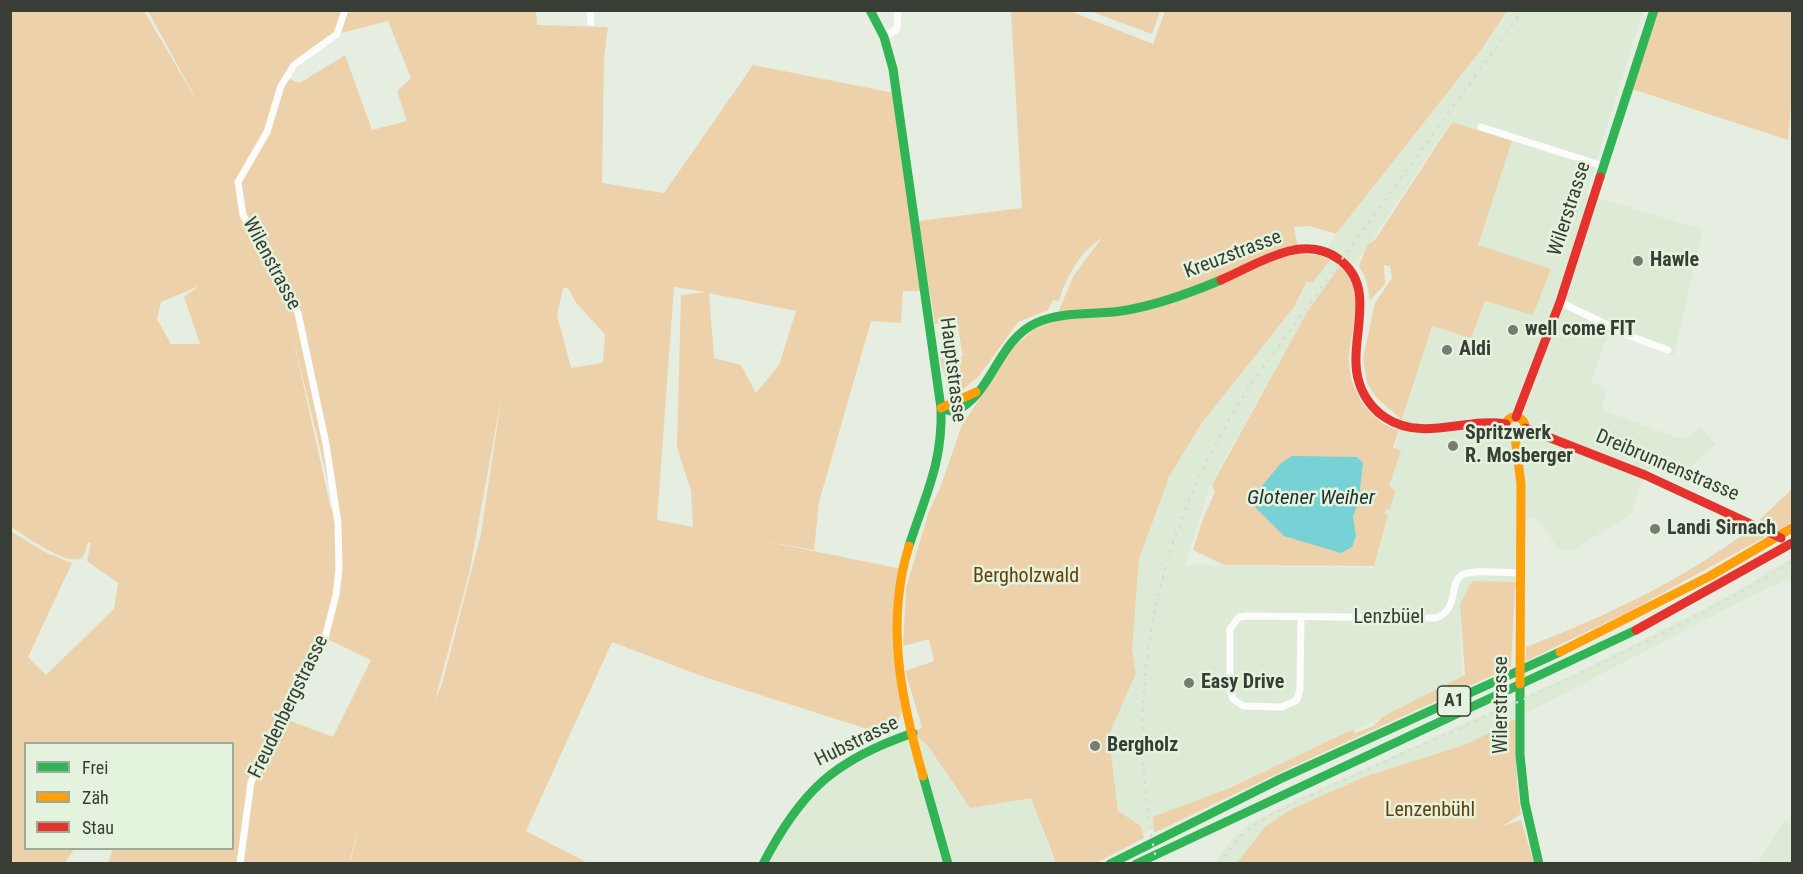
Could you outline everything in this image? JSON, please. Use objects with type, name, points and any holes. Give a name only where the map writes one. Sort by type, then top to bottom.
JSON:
[{"type":"main road","name":"Hauptstrasse","points":[[870,10],[884,37],[893,69],[941,408],[942,439],[939,455],[903,569],[896,608],[897,659],[913,734]]},
{"type":"main road","name":"Wilerstrasse","points":[[1516,417],[1560,302],[1654,10]]},
{"type":"main road","name":"Kreuzstrasse","points":[[941,408],[978,391],[1013,341],[1038,322],[1147,305],[1211,284],[1294,249],[1313,249],[1333,255],[1345,263],[1359,289],[1361,305],[1355,367],[1362,392],[1372,407],[1391,422],[1418,430],[1441,428],[1477,419],[1506,424]]},
{"type":"main road","points":[[1516,417],[1523,421],[1525,428],[1521,435],[1515,437],[1507,432],[1506,424],[1510,419],[1516,417]]},
{"type":"main road","name":"Dreibrunnenstrasse","points":[[1525,428],[1543,433],[1645,475],[1792,544]]},
{"type":"main road","name":"Wilerstrasse","points":[[1515,437],[1521,484],[1519,713],[1522,784],[1539,864]]},
{"type":"main road","name":"A1","points":[[1110,864],[1242,797],[1602,633],[1714,574],[1792,528]]},
{"type":"main road","name":"A1","points":[[1136,864],[1258,803],[1634,633],[1792,544]]},
{"type":"main road","name":"Hubstrasse","points":[[764,864],[790,812],[818,782],[848,763],[913,734],[948,864]]},
{"type":"street","name":"Wilenstrasse","points":[[326,444],[298,313],[243,215],[238,182],[267,132],[282,86],[294,65],[337,34],[345,10]]},
{"type":"street","points":[[590,10],[591,22]]},
{"type":"street","points":[[884,37],[897,29],[898,10]]},
{"type":"street","points":[[1481,127],[1603,166]]},
{"type":"street","points":[[1560,302],[1630,336],[1668,350]]},
{"type":"street","name":"Freudenbergstrasse","points":[[240,864],[251,782],[317,656],[325,638],[336,595],[339,569],[338,523],[326,444]]},
{"type":"street","name":"Lenzbüel","points":[[1301,617],[1300,689],[1297,700],[1282,707],[1246,707],[1238,704],[1230,689],[1232,623],[1242,616],[1436,618],[1447,614],[1453,605],[1454,586],[1459,577],[1468,573],[1520,573]]},
{"type":"shaded area","points":[[1507,11],[1643,11],[1586,194],[1703,230],[1674,355],[1609,332],[1591,382],[1607,389],[1602,410],[1684,440],[1700,427],[1716,444],[1685,472],[1667,454],[1645,475],[1630,515],[1573,550],[1559,550],[1537,518],[1521,519],[1520,582],[1460,604],[1462,681],[1167,815],[1154,829],[1142,834],[1141,826],[1118,811],[1109,735],[1136,673],[1132,650],[1139,559],[1169,477],[1201,424],[1294,307],[1336,234],[1481,50]],"holes":[[[1451,122],[1512,141],[1478,245],[1551,269],[1432,326],[1376,508],[1386,523],[1374,568],[1185,565],[1210,486],[1298,328],[1364,252]]]},
{"type":"shaded area","points":[[1792,558],[1792,578],[1751,596],[1467,744],[1364,777],[1237,863],[1214,864],[1231,840],[1249,824],[1290,802],[1577,673],[1717,602]]},
{"type":"shaded area","points":[[913,733],[928,746],[959,794],[1013,800],[1031,798],[1055,864],[763,864],[810,788]]},
{"type":"shaded area","points":[[1785,819],[1792,825],[1792,863],[1757,863]]},
{"type":"green space","points":[[536,10],[537,25],[608,27],[604,59],[602,183],[664,193],[753,65],[894,93],[924,291],[903,291],[901,323],[871,321],[819,502],[814,550],[759,540],[902,569],[896,610],[904,693],[902,710],[889,736],[704,677],[612,642],[526,831],[588,863],[350,863],[362,816],[349,863],[108,863],[110,850],[234,850],[234,742],[24,742],[24,850],[73,850],[65,863],[11,863],[10,531],[47,553],[72,563],[28,657],[46,675],[114,609],[118,583],[87,561],[91,543],[88,542],[81,558],[72,559],[44,548],[11,527],[11,11],[144,11],[201,108],[148,11]],"holes":[[[388,21],[411,78],[397,91],[407,121],[372,130],[345,55],[300,83],[287,78],[315,50],[337,34]],[[199,286],[184,297],[200,344],[171,344],[157,319],[161,302]],[[674,287],[706,292],[681,295],[677,447],[691,491],[693,527],[657,520]],[[563,288],[568,288],[577,304],[605,334],[603,363],[571,368],[557,315]],[[709,293],[796,311],[779,365],[756,393],[741,365],[714,358]],[[293,338],[337,518],[330,505]],[[502,394],[481,534],[442,684],[435,700],[469,574]],[[325,638],[371,660],[333,737],[283,718]]]},
{"type":"green space","name":"Bergholzwald","points":[[1011,11],[1070,11],[1153,44],[1165,11],[1507,11],[1481,50],[1336,234],[1310,226],[1294,227],[1299,254],[1319,255],[1330,260],[1313,282],[1307,282],[1294,307],[1201,424],[1169,477],[1139,559],[1132,650],[1136,673],[1109,735],[1118,811],[1141,826],[1144,838],[1096,863],[1056,863],[1031,798],[970,808],[928,746],[913,733],[922,727],[905,671],[934,661],[929,639],[903,646],[906,588],[929,511],[940,488],[962,425],[1014,347],[1034,329],[1054,322],[1074,275],[1102,238],[1087,250],[1075,265],[1059,301],[1053,300],[1048,310],[1018,322],[979,376],[955,396],[949,392],[940,358],[963,357],[957,322],[935,324],[918,221],[1022,208]]},
{"type":"green space","points":[[1090,11],[1160,11],[1152,34]]},
{"type":"green space","points":[[1658,11],[1792,11],[1792,91],[1788,140],[1632,89]]},
{"type":"green space","points":[[1452,122],[1512,141],[1478,245],[1551,269],[1533,315],[1485,301],[1471,338],[1432,326],[1402,420],[1376,397],[1367,383],[1363,358],[1375,303],[1392,278],[1390,266],[1384,265],[1385,284],[1370,300],[1366,279],[1359,266],[1368,244],[1375,240]]},
{"type":"green space","points":[[1339,267],[1349,276],[1355,287],[1357,299],[1349,352],[1353,383],[1361,400],[1371,413],[1386,425],[1399,430],[1393,447],[1401,451],[1389,486],[1395,491],[1390,509],[1386,509],[1385,514],[1388,515],[1374,566],[1224,565],[1193,550],[1215,492],[1212,485],[1307,312]]},
{"type":"green space","points":[[1792,489],[1792,521],[1776,532],[1759,520]]},
{"type":"green space","points":[[1752,528],[1765,537],[1626,613],[1526,661],[1526,647],[1585,623],[1643,595],[1699,564]]},
{"type":"green space","points":[[1472,581],[1520,582],[1515,588],[1511,667],[1285,770],[1154,833],[1153,817],[1227,789],[1354,729],[1355,733],[1374,726],[1382,717],[1465,675],[1460,604]]},
{"type":"green space","name":"Lenzenbühl","points":[[1516,719],[1517,785],[1521,814],[1503,826],[1521,820],[1534,863],[1236,864],[1266,826],[1292,809],[1364,777],[1467,744]]},
{"type":"water","name":"Glotener Weiher","points":[[1292,456],[1357,457],[1363,463],[1359,499],[1353,517],[1356,536],[1352,547],[1341,553],[1284,536],[1255,507],[1257,492],[1281,463]]},
{"type":"railway","points":[[1157,864],[1146,799],[1143,734],[1146,671],[1155,609],[1171,548],[1194,489],[1222,432],[1257,376],[1523,10]]},
{"type":"railway","points":[[1218,864],[1244,832],[1272,814],[1601,664],[1666,632],[1792,562]]},
{"type":"traffic: fast","points":[[870,10],[884,37],[893,69],[941,408],[941,428],[936,463],[909,546]]},
{"type":"traffic: fast","points":[[1600,177],[1654,10]]},
{"type":"traffic: fast","points":[[941,408],[954,412],[967,404],[987,381],[1012,342],[1036,323],[1056,317],[1121,311],[1147,306],[1221,280]]},
{"type":"traffic: fast","points":[[1136,864],[1636,630]]},
{"type":"traffic: fast","points":[[1110,864],[1280,779],[1560,652]]},
{"type":"traffic: fast","points":[[1520,684],[1520,755],[1525,803],[1539,864]]},
{"type":"traffic: fast","points":[[763,864],[791,817],[823,781],[862,755],[885,743],[913,733]]},
{"type":"traffic: fast","points":[[923,776],[948,864]]},
{"type":"traffic: slow","points":[[941,408],[976,392]]},
{"type":"traffic: slow","points":[[1515,417],[1522,420],[1525,427],[1522,434],[1515,437],[1508,434],[1505,427],[1508,420],[1515,417]]},
{"type":"traffic: slow","points":[[1515,437],[1521,484],[1520,684]]},
{"type":"traffic: slow","points":[[1560,652],[1710,576],[1792,528]]},
{"type":"traffic: slow","points":[[909,546],[902,575],[897,633],[908,719],[923,776]]},
{"type":"traffic: jam","points":[[1516,417],[1560,302],[1600,177]]},
{"type":"traffic: jam","points":[[1221,280],[1263,260],[1289,251],[1314,249],[1332,255],[1350,270],[1357,284],[1360,316],[1356,366],[1363,392],[1377,411],[1400,425],[1415,428],[1430,429],[1476,423],[1506,424]]},
{"type":"traffic: jam","points":[[1525,428],[1645,475],[1781,538]]},
{"type":"traffic: jam","points":[[1636,630],[1792,543]]},
{"type":"place","name":"Hawle","points":[[1638,261]]},
{"type":"place","name":"well come FIT","points":[[1513,330]]},
{"type":"place","name":"Aldi","points":[[1447,350]]},
{"type":"place","name":"Spritzwerk R. Mosberger","points":[[1453,446]]},
{"type":"place","name":"Landi Sirnach","points":[[1655,529]]},
{"type":"place","name":"Easy Drive","points":[[1189,683]]},
{"type":"place","name":"Bergholz","points":[[1095,746]]}]
